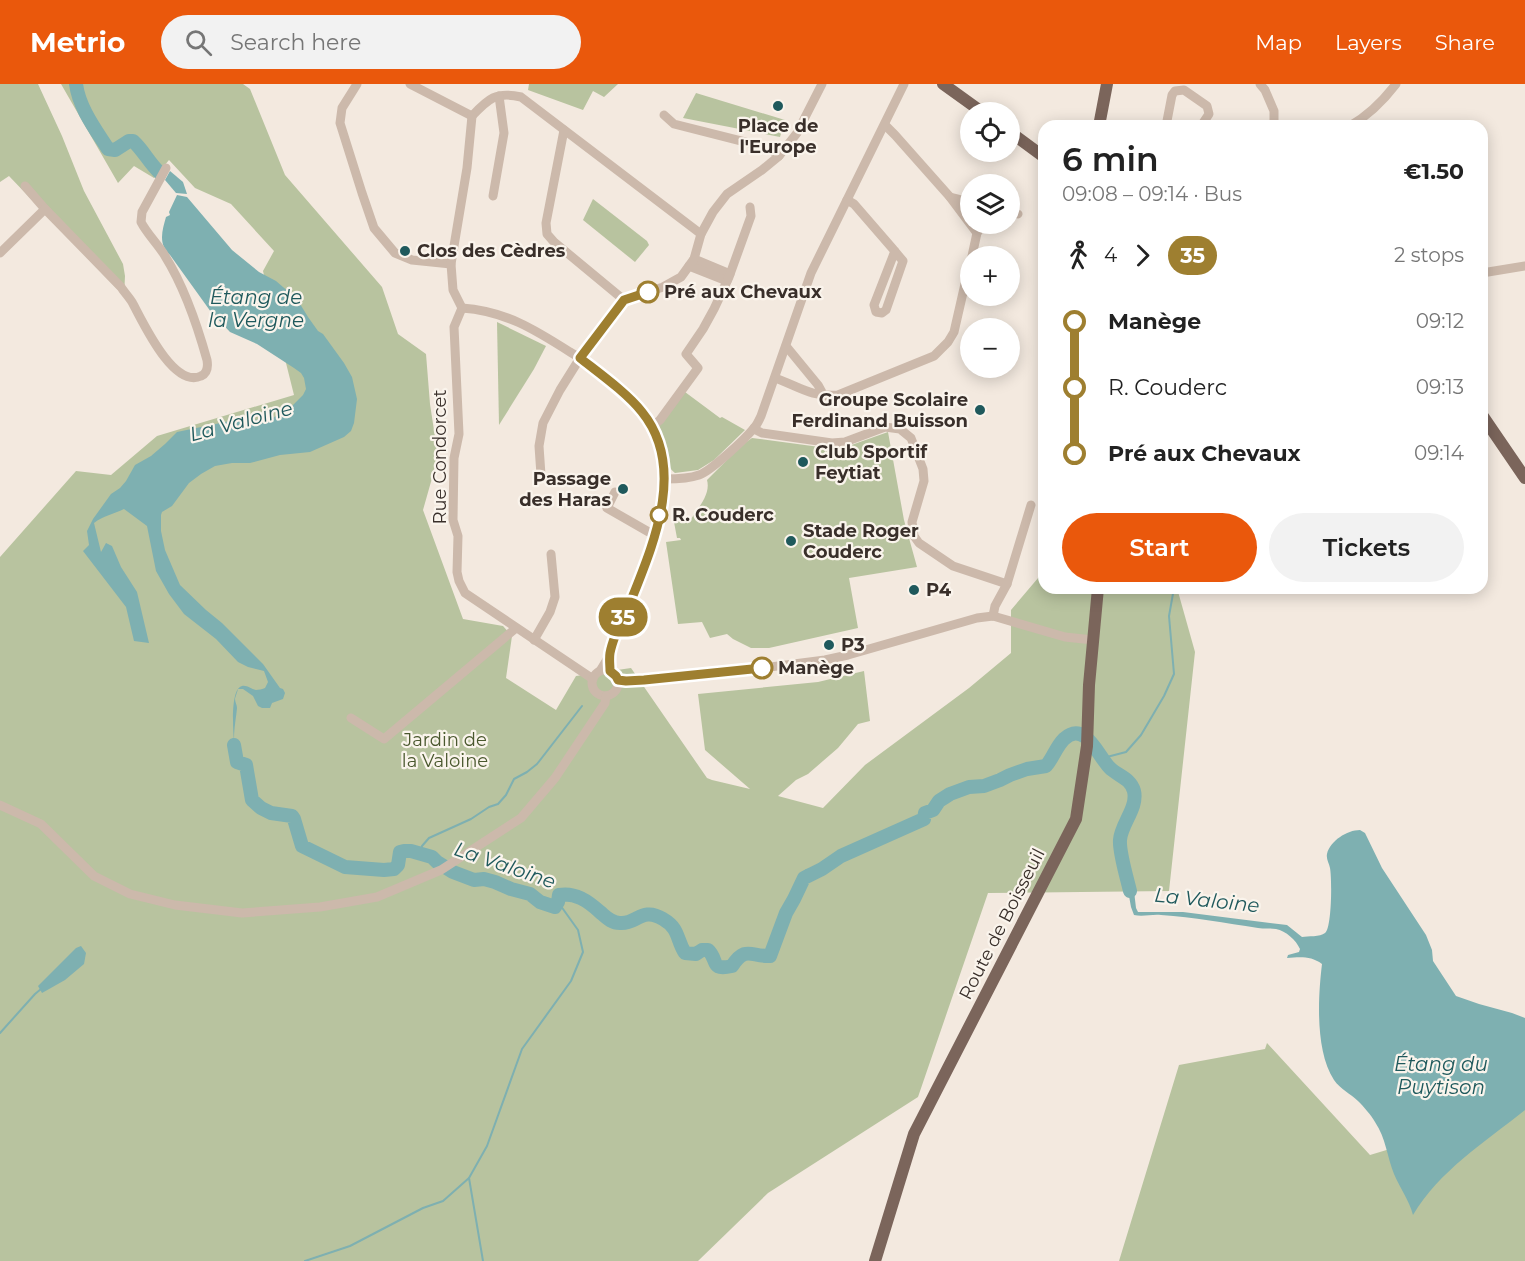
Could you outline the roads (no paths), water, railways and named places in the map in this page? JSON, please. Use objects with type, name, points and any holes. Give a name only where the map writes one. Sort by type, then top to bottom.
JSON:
[{"type":"main road","points":[[943,84],[968,102]]},
{"type":"main road","points":[[1100,120],[1107,84]]},
{"type":"main road","points":[[1020,139],[1038,153]]},
{"type":"main road","points":[[1488,424],[1525,478]]},
{"type":"main road","name":"Route de Boisseuil","points":[[874,1261],[914,1134],[1076,819],[1088,746],[1089,685],[1097,594]]},
{"type":"street","points":[[357,84],[342,108],[340,123],[374,228],[395,253],[412,260],[451,264]]},
{"type":"street","points":[[410,84],[472,116]]},
{"type":"street","points":[[541,475],[539,446],[543,423],[580,358],[624,300],[663,287],[681,277],[692,263],[701,234],[713,212],[727,194],[780,156],[797,133],[822,84]]},
{"type":"street","points":[[665,479],[701,475],[716,465],[754,428],[761,416],[775,378],[811,273],[904,84]]},
{"type":"street","points":[[1260,84],[1274,111],[1274,120]]},
{"type":"street","points":[[1360,120],[1392,86]]},
{"type":"street","points":[[1167,120],[1175,87],[1184,90],[1207,106],[1209,114],[1205,120]]},
{"type":"street","points":[[644,680],[624,687],[610,696],[601,695],[593,686],[610,654],[617,630],[649,555],[662,506],[665,479],[660,450],[643,413],[580,358],[533,329],[499,314],[480,309],[462,308],[453,290],[451,264],[467,168],[472,116],[493,97],[513,95],[521,97],[701,234]]},
{"type":"street","points":[[493,196],[504,133],[500,96]]},
{"type":"street","points":[[664,115],[674,124],[769,148],[780,156]]},
{"type":"street","points":[[885,125],[960,210]]},
{"type":"street","points":[[564,130],[546,223],[547,234],[624,300]]},
{"type":"street","points":[[25,186],[121,287],[166,360],[175,368],[193,377],[203,375],[207,372],[208,366],[189,304],[177,276],[141,222],[142,212],[166,168]]},
{"type":"street","points":[[950,197],[960,200]]},
{"type":"street","points":[[848,200],[854,204],[895,250],[903,261],[886,310],[882,313],[876,312],[874,305],[895,250]]},
{"type":"street","points":[[651,427],[660,420],[698,368],[686,354],[703,329],[729,277],[751,216],[750,207]]},
{"type":"street","points":[[0,253],[45,209]]},
{"type":"street","points":[[692,263],[729,277]]},
{"type":"street","points":[[1488,272],[1525,266]]},
{"type":"street","points":[[775,378],[810,393],[824,396],[838,395],[925,361],[940,351],[954,332],[960,306]]},
{"type":"street","name":"Rue Condorcet","points":[[462,308],[454,327],[459,434],[454,458],[453,520],[458,536],[457,572],[465,593],[516,628]]},
{"type":"street","points":[[786,346],[818,385],[824,396]]},
{"type":"street","points":[[754,428],[762,433],[832,443],[845,442],[885,427],[900,429],[912,438],[924,469],[924,481],[912,522],[914,536],[919,543],[953,566],[1007,584]]},
{"type":"street","points":[[615,492],[607,507],[654,535]]},
{"type":"street","points":[[993,616],[995,606],[1007,584],[1031,505]]},
{"type":"street","points":[[534,640],[550,612],[555,597],[551,554]]},
{"type":"street","points":[[618,680],[644,680],[825,660],[977,618],[993,616],[1065,637],[1092,640]]},
{"type":"street","points":[[351,718],[384,739],[516,628],[534,640],[601,674],[616,676],[618,680],[616,691]]},
{"type":"street","points":[[0,805],[41,824],[94,876],[130,894],[175,905],[242,913],[320,907],[377,897],[452,865],[521,818],[555,778],[596,716],[601,695]]},
{"type":"water","points":[[73,84],[79,84],[91,117],[109,148],[129,139],[133,140],[142,147],[151,162],[162,171],[156,168],[133,141],[115,150],[108,149],[93,124],[83,101],[72,91]]},
{"type":"water","points":[[170,171],[183,182],[187,194],[176,193],[165,180]]},
{"type":"water","name":"Étang de la Vergne","points":[[177,195],[187,197],[232,250],[297,299],[318,331],[323,334],[344,363],[352,377],[357,399],[354,423],[351,431],[344,437],[310,452],[280,455],[250,463],[215,466],[189,483],[172,506],[161,515],[161,531],[165,550],[180,585],[263,664],[283,689],[285,693],[283,699],[272,703],[270,708],[258,706],[253,696],[243,689],[238,689],[242,686],[256,690],[265,688],[268,682],[264,671],[238,662],[216,639],[184,614],[169,594],[156,571],[147,526],[124,509],[94,523],[101,552],[106,543],[112,546],[121,567],[137,592],[149,643],[134,641],[126,607],[83,551],[89,545],[87,531],[111,494],[126,481],[135,465],[151,456],[177,432],[230,421],[271,419],[291,407],[306,389],[301,373],[257,344],[230,332],[211,312],[166,251],[162,242],[163,227]]},
{"type":"water","points":[[238,689],[235,699],[237,708],[235,749],[241,760],[246,758],[250,760],[251,784],[255,799],[266,809],[289,811],[297,816],[303,843],[307,847],[333,856],[342,863],[356,863],[379,868],[391,867],[396,860],[397,848],[406,845],[410,846],[409,849],[437,857],[404,851],[400,852],[398,865],[394,869],[345,867],[302,846],[292,816],[271,813],[261,808],[252,800],[246,765],[237,762],[235,753],[233,732],[233,707],[235,697]]},
{"type":"water","points":[[1070,731],[1082,731],[1082,734],[1078,736],[1076,733],[1065,739],[1046,766],[1027,769],[984,786],[969,787],[950,794],[940,800],[924,819],[841,856],[804,878],[786,913],[770,956],[745,954],[732,966],[719,967],[715,963],[708,950],[702,950],[696,954],[685,953],[672,927],[656,916],[645,915],[626,924],[620,924],[609,920],[586,901],[576,897],[559,895],[555,907],[540,902],[529,894],[495,882],[474,880],[453,872],[457,869],[472,877],[493,878],[523,890],[532,890],[549,903],[554,902],[559,892],[576,892],[591,899],[609,917],[618,921],[654,912],[663,916],[677,928],[686,948],[693,951],[704,946],[712,948],[717,964],[724,965],[741,953],[754,952],[764,955],[768,953],[785,909],[794,895],[802,872],[806,869],[820,867],[888,830],[922,818],[938,797],[952,790],[990,782],[1024,764],[1044,765],[1061,739]]},
{"type":"water","name":"Étang du Puytison","points":[[1093,734],[1094,745],[1111,769],[1122,775],[1134,792],[1134,800],[1120,840],[1127,873],[1132,874],[1138,912],[1183,912],[1287,925],[1302,937],[1323,934],[1329,922],[1331,902],[1331,873],[1327,854],[1340,837],[1360,830],[1365,833],[1382,868],[1426,935],[1432,950],[1433,961],[1456,996],[1525,1018],[1525,1110],[1449,1171],[1413,1215],[1394,1174],[1379,1128],[1360,1103],[1336,1083],[1328,1068],[1319,1024],[1322,964],[1310,958],[1287,958],[1288,955],[1299,952],[1300,949],[1290,936],[1276,929],[1173,916],[1134,915],[1123,863],[1114,839],[1119,833],[1132,795],[1131,790],[1119,774],[1103,765],[1099,755],[1093,750]]},
{"type":"water","points":[[81,946],[86,953],[84,964],[65,980],[42,993],[38,986],[76,948]]},
{"type":"waterway","name":"La Valoine","points":[[76,84],[84,110],[108,149],[115,150],[133,141],[160,173]]},
{"type":"waterway","points":[[1103,758],[1126,752],[1141,735],[1174,674],[1169,616],[1173,594]]},
{"type":"waterway","points":[[420,852],[429,838],[498,804],[506,795],[514,779],[537,764],[582,706]]},
{"type":"waterway","name":"La Valoine","points":[[234,745],[237,762],[246,765],[252,800],[271,813],[292,816],[302,846],[345,867],[394,869],[398,865],[400,852],[411,851],[432,857],[453,872],[474,880],[484,879],[530,894],[540,902],[555,907],[559,895],[565,894],[586,901],[617,923],[626,923],[644,915],[656,916],[672,927],[685,953],[696,954],[702,950],[708,950],[717,966],[725,967],[732,966],[745,954],[770,956],[786,913],[804,878],[841,856],[924,819],[925,813],[933,810],[939,801],[950,794],[969,787],[984,786],[1027,769],[1046,766],[1064,739],[1072,734],[1079,734],[1091,743],[1111,769],[1128,781],[1134,791],[1134,804],[1120,840],[1130,891]]},
{"type":"waterway","points":[[483,1261],[469,1178],[487,1146],[522,1049],[571,981],[583,952],[578,930],[558,902]]},
{"type":"waterway","points":[[0,1033],[41,989]]},
{"type":"waterway","points":[[305,1261],[350,1246],[423,1208],[443,1201],[469,1178]]},
{"type":"place","name":"Place de l'Europe","points":[[778,106]]},
{"type":"place","name":"Clos des Cèdres","points":[[405,251]]},
{"type":"place","name":"Pré aux Chevaux","points":[[648,292]]},
{"type":"place","name":"Groupe Scolaire Ferdinand Buisson","points":[[980,410]]},
{"type":"place","name":"Club Sportif Feytiat","points":[[803,462]]},
{"type":"place","name":"Passage des Haras","points":[[623,489]]},
{"type":"place","name":"R. Couderc","points":[[659,515]]},
{"type":"place","name":"Stade Roger Couderc","points":[[791,541]]},
{"type":"place","name":"P4","points":[[914,590]]},
{"type":"place","name":"P3","points":[[829,645]]},
{"type":"place","name":"Manège","points":[[762,668]]},
{"type":"park label","name":"Jardin de la Valoine","points":[[445,750]]}]
